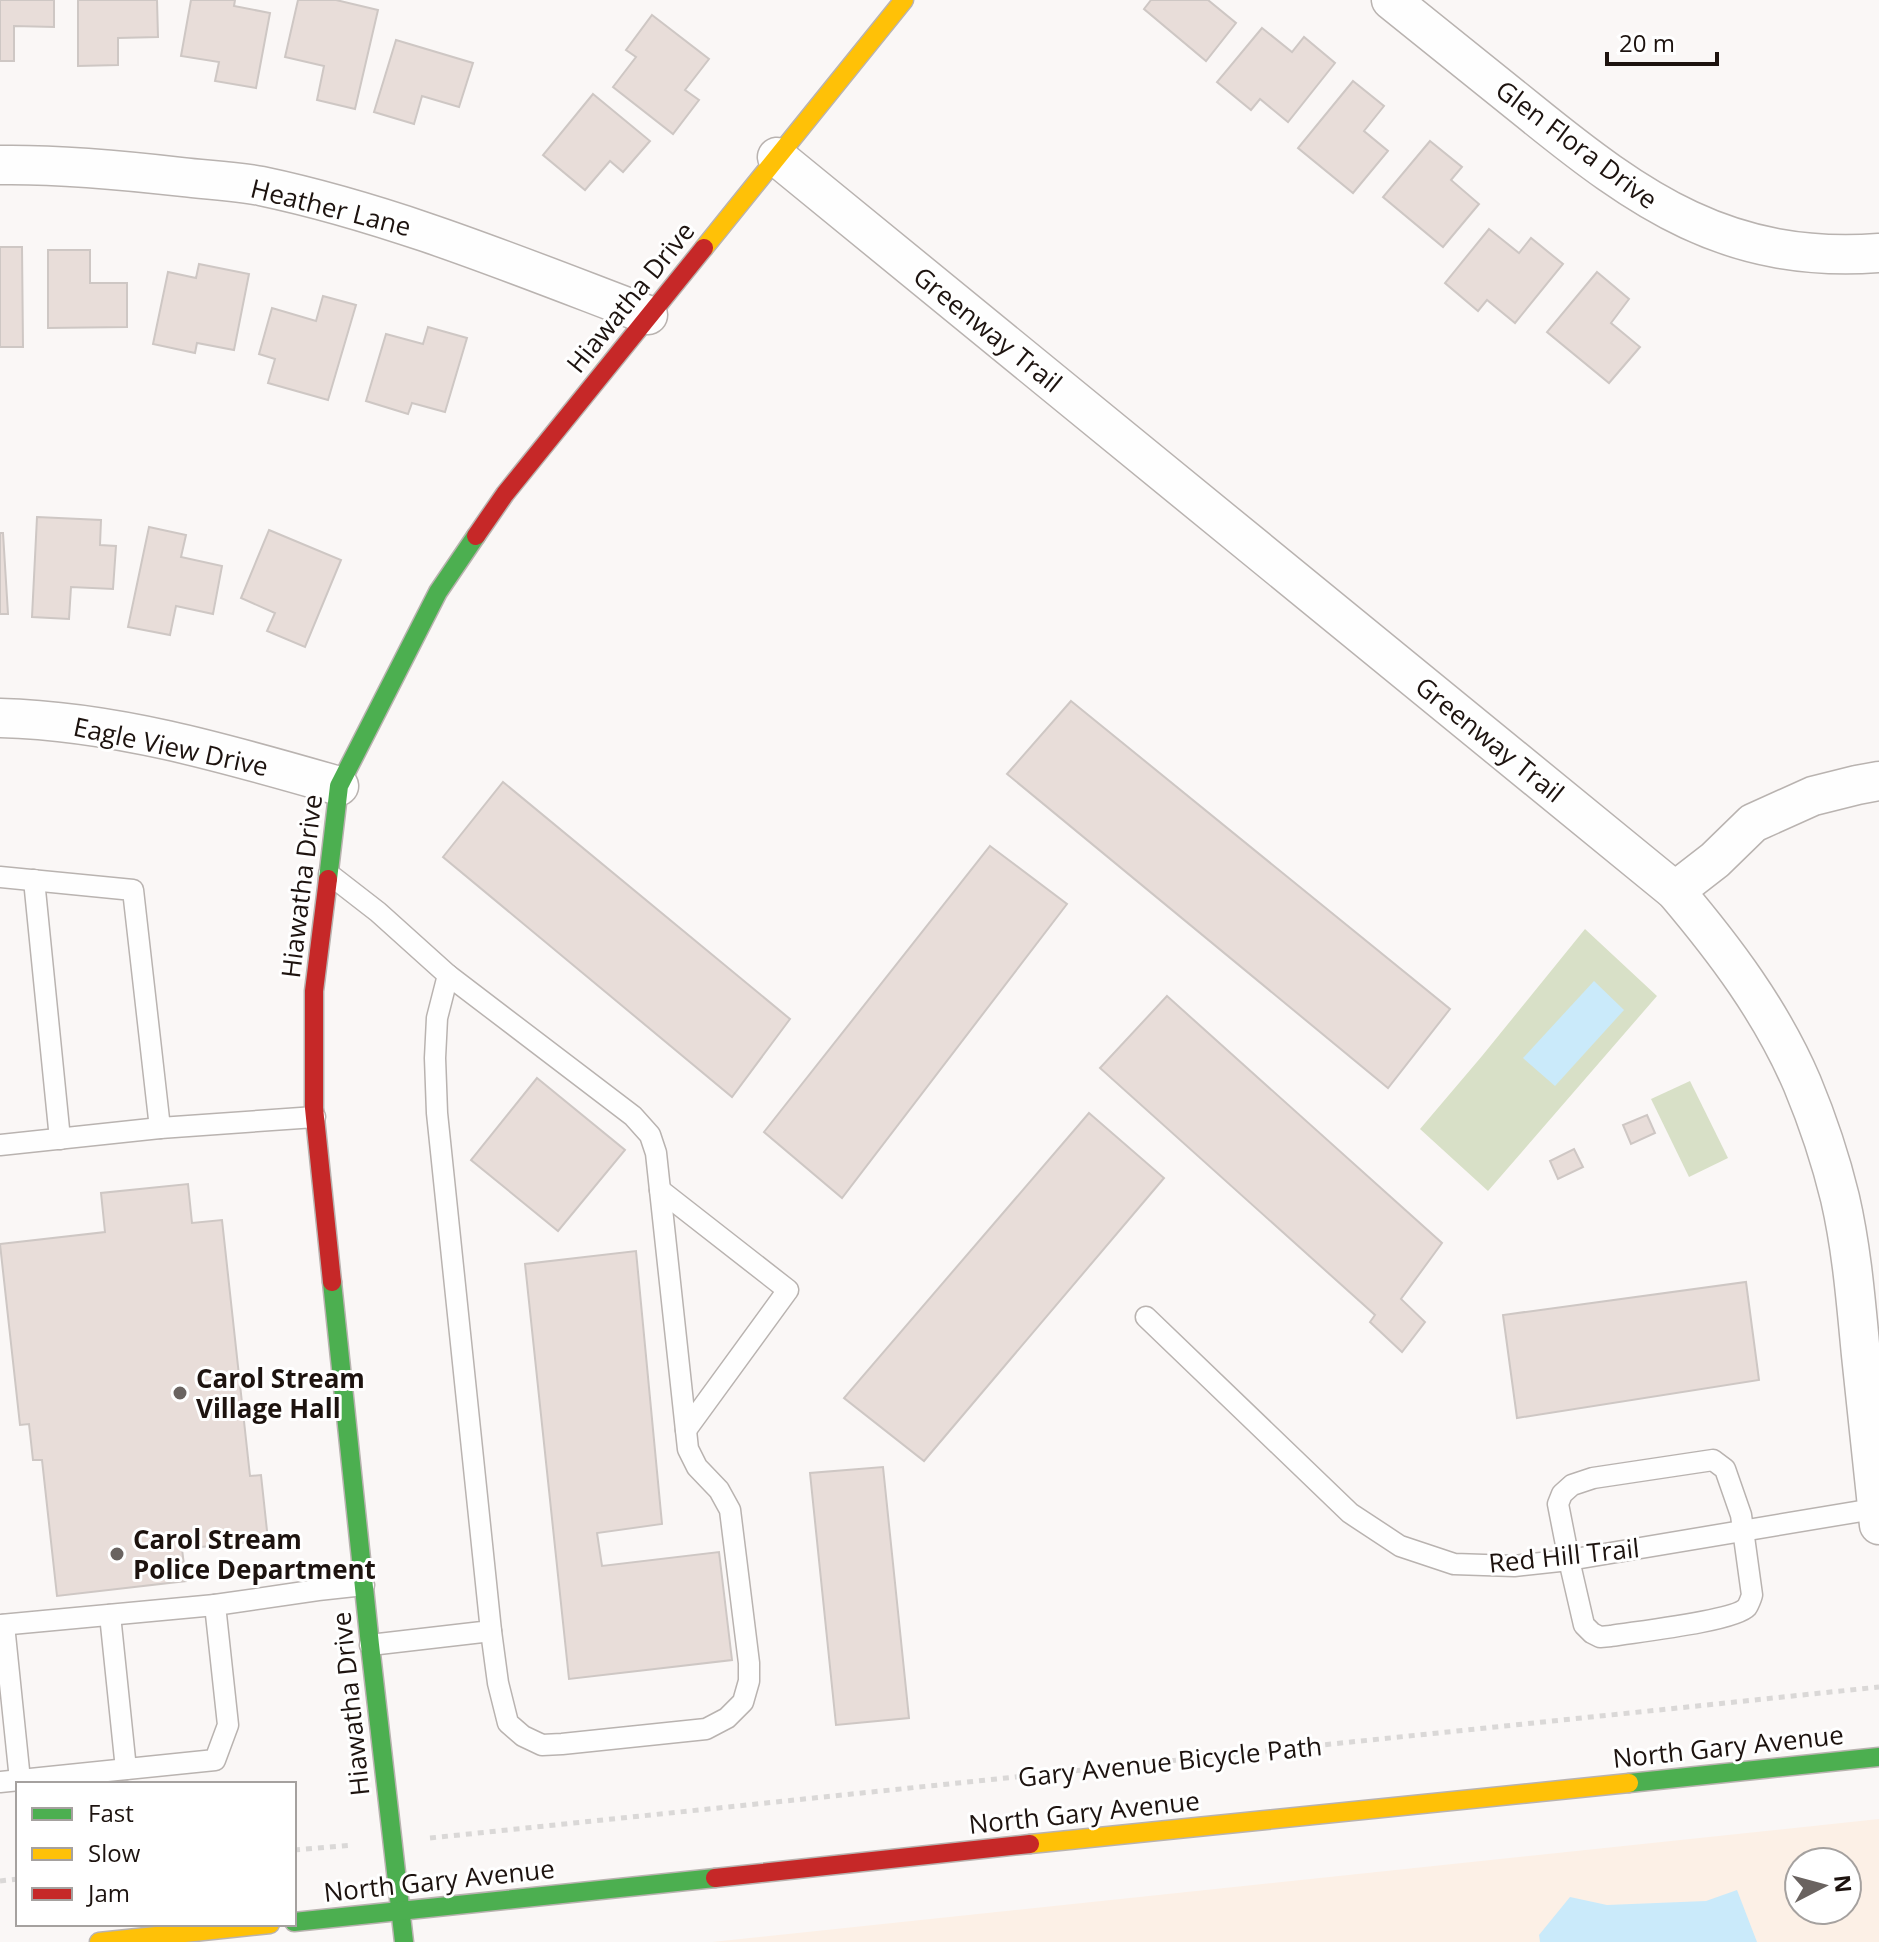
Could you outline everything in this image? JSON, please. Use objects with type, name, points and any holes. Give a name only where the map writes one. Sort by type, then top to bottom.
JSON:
[{"type":"street","name":"Hiawatha Drive","points":[[404,1942],[315,1117],[314,991],[339,786],[438,592],[505,494],[904,0]]},
{"type":"street","name":"Glen Flora Drive","points":[[1391,0],[1580,152],[1665,209],[1713,231],[1772,248],[1823,255],[1879,253]]},
{"type":"street","name":"Greenway Trail","points":[[777,157],[1675,891],[1713,936],[1745,979],[1779,1036],[1802,1084],[1830,1163],[1852,1270],[1878,1514]]},
{"type":"street","name":"Heather Lane","points":[[0,165],[110,169],[259,186],[424,231],[648,315]]},
{"type":"street","name":"Eagle View Drive","points":[[0,718],[33,718],[114,728],[193,745],[339,786]]},
{"type":"street","points":[[1675,891],[1715,860],[1753,823],[1813,796],[1879,781]]},
{"type":"street","name":"North Gary Avenue","points":[[296,1922],[1879,1757]]},
{"type":"street","points":[[99,1942],[251,1926]]},
{"type":"lane","points":[[329,874],[378,912],[448,975],[633,1116],[650,1135],[656,1153],[688,1449],[697,1467],[719,1490],[730,1510],[749,1663],[749,1681],[743,1702],[727,1718],[706,1729],[542,1745],[523,1736],[508,1723],[498,1683],[491,1631],[437,1113],[437,1018],[448,975]]},
{"type":"lane","points":[[0,877],[133,890],[160,1128]]},
{"type":"lane","points":[[34,880],[60,1139]]},
{"type":"lane","points":[[0,1145],[160,1128],[315,1117]]},
{"type":"lane","points":[[660,1190],[788,1290],[686,1430]]},
{"type":"lane","name":"Red Hill Trail","points":[[1146,1317],[1350,1513],[1400,1546],[1454,1564],[1514,1566],[1569,1560],[1744,1530],[1878,1514]]},
{"type":"lane","points":[[1713,1460],[1725,1469],[1735,1493],[1744,1530],[1752,1595],[1748,1607],[1718,1619],[1600,1637],[1584,1625],[1558,1504],[1562,1494],[1572,1485],[1593,1478],[1713,1460]]},
{"type":"lane","points":[[215,1605],[228,1725],[215,1760],[10,1781],[2,1625],[215,1605],[364,1585]]},
{"type":"lane","points":[[110,1615],[126,1769]]},
{"type":"lane","points":[[370,1645],[491,1631]]},
{"type":"path","name":"Gary Avenue Bicycle Path","points":[[462,1835],[1879,1687]]},
{"type":"path","points":[[296,1850],[343,1846]]},
{"type":"shaded area","points":[[1879,1819],[1879,1942],[712,1942]]},
{"type":"green space","points":[[1585,929],[1657,996],[1488,1191],[1420,1129]]},
{"type":"green space","points":[[1690,1081],[1728,1158],[1689,1177],[1651,1099]]},
{"type":"water","points":[[1594,981],[1624,1010],[1555,1086],[1523,1058]]},
{"type":"water","points":[[1737,1890],[1757,1942],[1540,1942],[1539,1935],[1570,1897],[1607,1905],[1706,1901]]},
{"type":"building","points":[[0,0],[54,0],[54,27],[14,26],[14,61],[0,61]]},
{"type":"building","points":[[78,0],[157,0],[158,37],[118,38],[118,65],[78,66]]},
{"type":"building","points":[[191,0],[235,0],[234,6],[270,13],[256,88],[215,81],[219,62],[181,56]]},
{"type":"building","points":[[298,0],[336,0],[378,10],[355,109],[317,100],[324,66],[285,57]]},
{"type":"building","points":[[1151,0],[1208,0],[1236,23],[1206,61],[1144,9]]},
{"type":"building","points":[[652,15],[709,59],[685,90],[699,100],[673,134],[613,87],[636,57],[626,50]]},
{"type":"building","points":[[1262,28],[1292,52],[1304,37],[1335,63],[1288,122],[1260,99],[1251,110],[1217,82]]},
{"type":"building","points":[[396,40],[473,63],[459,107],[422,96],[414,124],[374,112]]},
{"type":"building","points":[[1353,81],[1384,106],[1364,131],[1388,151],[1353,193],[1298,148]]},
{"type":"building","points":[[593,94],[650,141],[623,172],[610,161],[585,190],[543,155]]},
{"type":"building","points":[[1430,141],[1462,167],[1451,180],[1479,204],[1443,247],[1383,197]]},
{"type":"building","points":[[1489,229],[1519,253],[1531,238],[1563,264],[1515,323],[1487,300],[1478,311],[1445,283]]},
{"type":"building","points":[[0,247],[22,247],[23,347],[0,347]]},
{"type":"building","points":[[48,250],[90,250],[90,283],[127,283],[127,327],[48,328]]},
{"type":"building","points":[[199,264],[249,274],[234,350],[197,343],[195,353],[153,344],[168,272],[196,278]]},
{"type":"building","points":[[1597,272],[1629,299],[1611,323],[1640,347],[1609,383],[1547,332]]},
{"type":"building","points":[[323,296],[356,305],[328,400],[268,383],[275,359],[259,354],[272,308],[316,321]]},
{"type":"building","points":[[428,327],[467,338],[445,412],[412,403],[408,414],[366,401],[386,334],[423,344]]},
{"type":"building","points":[[37,517],[101,520],[100,545],[116,546],[113,589],[71,587],[69,619],[32,617]]},
{"type":"building","points":[[149,527],[186,535],[181,557],[222,566],[213,614],[176,606],[170,635],[128,627]]},
{"type":"building","points":[[269,530],[341,560],[305,647],[267,631],[275,613],[241,598]]},
{"type":"building","points":[[0,533],[3,533],[8,614],[0,614]]},
{"type":"building","points":[[1071,701],[1450,1009],[1388,1088],[1007,774]]},
{"type":"building","points":[[503,782],[790,1019],[732,1097],[443,857]]},
{"type":"building","points":[[990,846],[1067,904],[842,1198],[764,1132]]},
{"type":"building","points":[[1167,996],[1442,1243],[1401,1299],[1425,1322],[1402,1352],[1370,1322],[1375,1315],[1100,1068]]},
{"type":"building","points":[[537,1078],[625,1150],[558,1231],[471,1160]]},
{"type":"building","points":[[1089,1113],[1164,1178],[924,1461],[844,1398]]},
{"type":"building","points":[[1647,1115],[1655,1133],[1631,1144],[1623,1125]]},
{"type":"building","points":[[1574,1149],[1583,1167],[1558,1179],[1550,1161]]},
{"type":"building","points":[[188,1184],[192,1223],[222,1220],[250,1476],[261,1475],[268,1540],[182,1549],[186,1581],[57,1596],[42,1460],[33,1460],[29,1424],[20,1425],[0,1244],[105,1232],[101,1193]]},
{"type":"building","points":[[636,1251],[662,1524],[597,1533],[602,1566],[719,1552],[732,1660],[569,1679],[525,1264]]},
{"type":"building","points":[[1746,1282],[1759,1380],[1517,1418],[1503,1315]]},
{"type":"building","points":[[883,1467],[909,1718],[836,1725],[810,1473]]},
{"type":"traffic: fast","points":[[328,879],[339,786],[438,592],[476,536]]},
{"type":"traffic: fast","points":[[332,1282],[404,1942]]},
{"type":"traffic: fast","points":[[1629,1783],[1879,1757]]},
{"type":"traffic: fast","points":[[296,1922],[715,1878]]},
{"type":"traffic: slow","points":[[704,248],[904,0]]},
{"type":"traffic: slow","points":[[1030,1844],[1629,1783]]},
{"type":"traffic: slow","points":[[99,1942],[251,1926]]},
{"type":"traffic: jam","points":[[476,536],[505,494],[704,248]]},
{"type":"traffic: jam","points":[[328,879],[314,991],[314,1108],[332,1282]]},
{"type":"traffic: jam","points":[[715,1878],[1030,1844]]},
{"type":"place","name":"Carol Stream Village Hall","points":[[180,1393]]},
{"type":"place","name":"Carol Stream Police Department","points":[[117,1554]]}]
